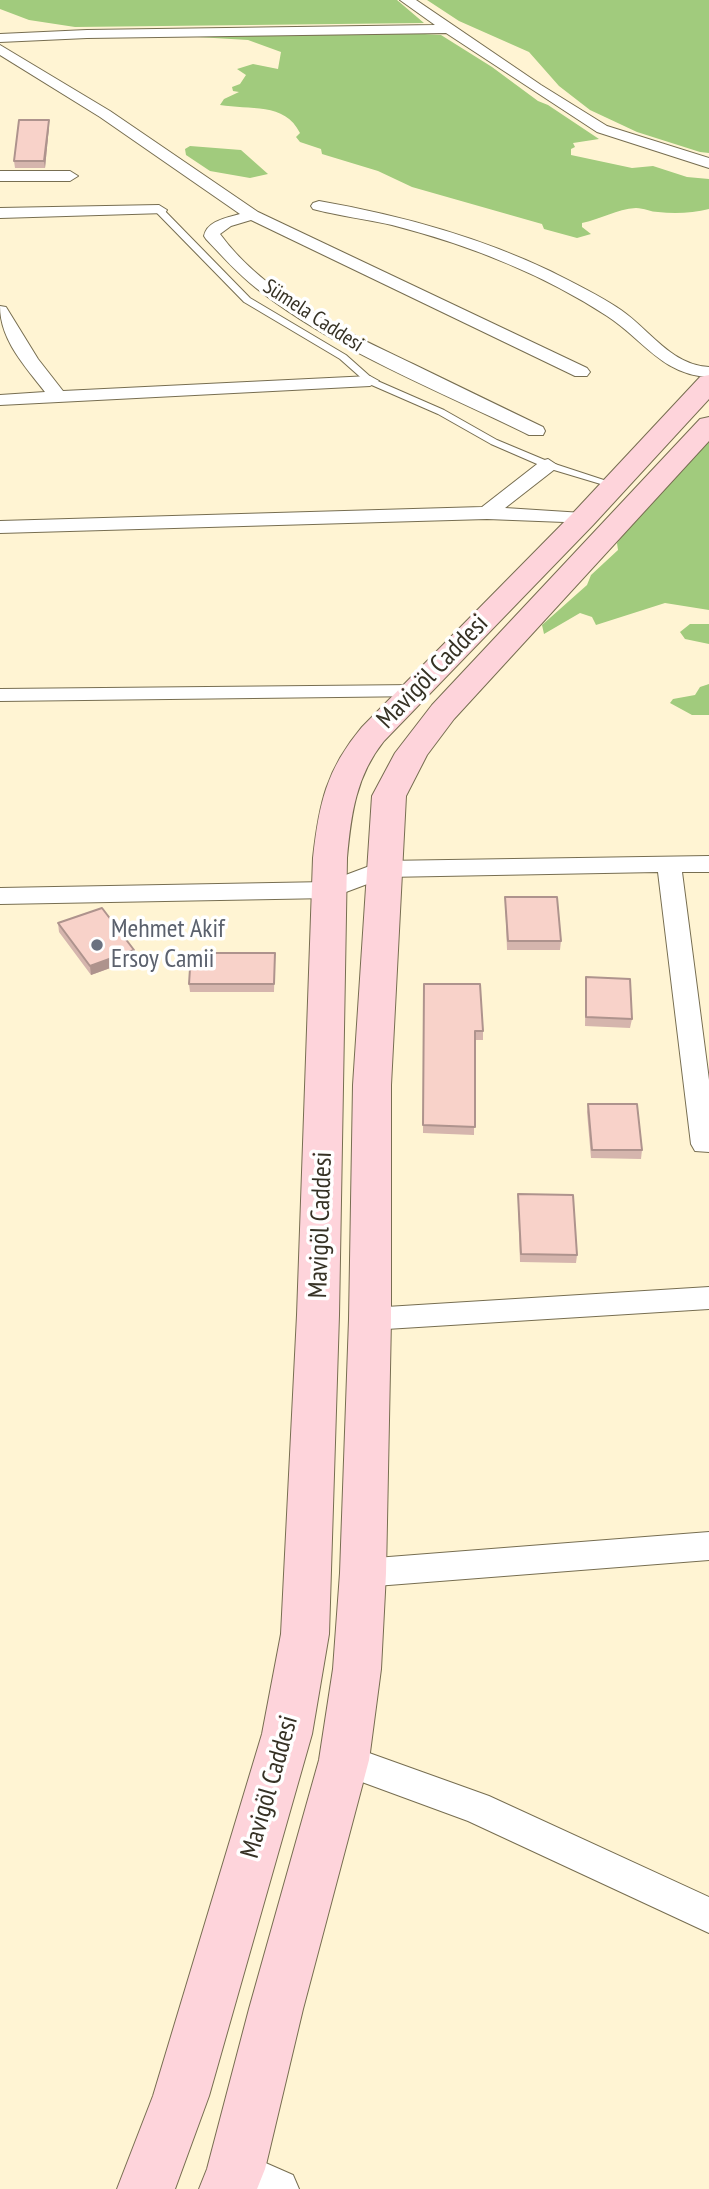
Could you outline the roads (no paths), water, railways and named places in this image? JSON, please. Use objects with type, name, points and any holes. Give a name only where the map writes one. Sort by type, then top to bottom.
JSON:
[{"type":"main road","name":"Mavigöl Caddesi","points":[[146,2189],[181,2096],[283,1747],[303,1646],[309,1574],[318,1315],[330,858],[334,811],[345,772],[358,751],[583,519],[709,383]]},
{"type":"main road","name":"Mavigöl Caddesi","points":[[232,2179],[344,1760],[357,1669],[363,1573],[370,1319],[372,1085],[388,796],[411,753],[463,691],[709,425]]},
{"type":"street","points":[[407,0],[446,29],[602,129],[709,163]]},
{"type":"street","points":[[13,23],[87,34]]},
{"type":"street","points":[[0,38],[87,34],[446,29]]},
{"type":"street","points":[[0,49],[105,114],[252,215],[581,372]]},
{"type":"street","points":[[0,176],[70,176]]},
{"type":"street","points":[[319,206],[369,214],[422,228],[464,240],[514,261],[615,314],[678,367],[699,373],[709,372]]},
{"type":"street","name":"Sümela Caddesi","points":[[0,213],[159,210]]},
{"type":"street","points":[[252,215],[225,223],[215,229],[212,236],[279,299],[349,340],[536,431]]},
{"type":"street","points":[[0,311],[30,360],[59,398]]},
{"type":"street","points":[[0,400],[370,380]]},
{"type":"street","points":[[487,513],[548,464]]},
{"type":"street","points":[[0,527],[487,513],[583,519]]},
{"type":"street","points":[[0,695],[415,691]]},
{"type":"street","points":[[669,864],[704,1144]]},
{"type":"street","points":[[0,896],[330,890],[383,869],[709,864]]},
{"type":"street","points":[[370,1319],[709,1298]]},
{"type":"street","points":[[363,1573],[709,1546]]},
{"type":"street","points":[[344,1760],[477,1808],[709,1915]]},
{"type":"street","points":[[232,2179],[279,2189]]},
{"type":"lane","name":"Sümela Caddesi","points":[[159,210],[247,300],[343,357],[370,380],[441,412],[494,442],[548,464],[614,485]]},
{"type":"place","name":"Mehmet Akif Ersoy Camii","points":[[97,945]]}]
